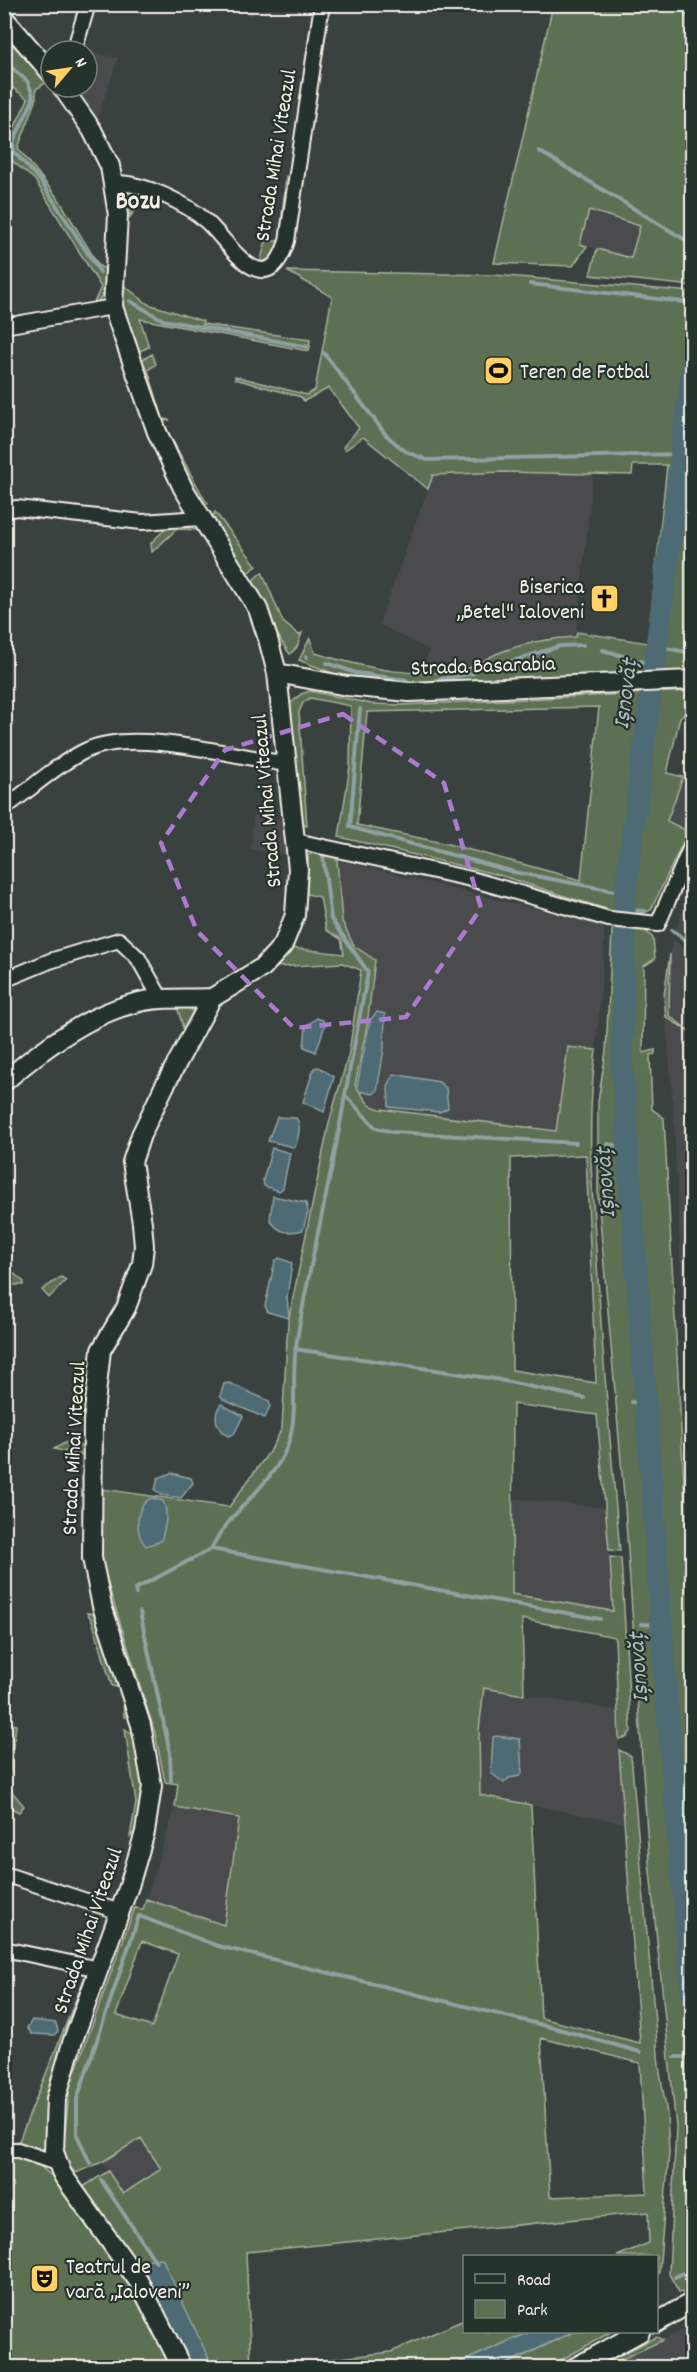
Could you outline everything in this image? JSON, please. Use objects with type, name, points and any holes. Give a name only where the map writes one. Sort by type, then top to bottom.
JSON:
[{"type":"street","points":[[78,39],[88,4]]},
{"type":"street","name":"Strada Mihai Viteazul","points":[[114,183],[142,186],[197,214],[208,222],[232,252],[255,267],[266,269],[275,265],[280,260],[287,241],[322,4]]},
{"type":"street","points":[[4,18],[39,59]]},
{"type":"street","name":"Strada Mihai Viteazul","points":[[56,2163],[54,2126],[56,2099],[72,2043],[120,1912],[145,1832],[152,1786],[141,1725],[102,1606],[92,1558],[93,1422],[101,1350],[126,1308],[143,1255],[142,1223],[132,1162],[152,1109],[212,998],[263,968],[283,945],[291,930],[298,893],[296,841],[277,673],[258,609],[183,488],[156,432],[113,307],[118,215],[114,183],[104,150],[70,99]]},
{"type":"street","points":[[4,326],[113,307]]},
{"type":"street","points":[[4,510],[17,508],[142,522],[201,518]]},
{"type":"street","name":"Strada Basarabia","points":[[277,673],[346,686],[399,691],[693,680]]},
{"type":"street","points":[[4,808],[75,757],[106,744],[147,742],[286,764]]},
{"type":"street","points":[[296,841],[471,879],[616,920],[658,924],[693,844]]},
{"type":"street","points":[[4,980],[50,961],[119,940],[138,958],[161,999]]},
{"type":"street","points":[[4,1082],[63,1035],[126,1007],[161,999],[212,998]]},
{"type":"street","points":[[4,1874],[120,1912]]},
{"type":"street","points":[[4,1949],[99,1969]]},
{"type":"street","points":[[4,2150],[18,2150],[56,2163],[139,2283],[182,2367]]},
{"type":"street","points":[[658,2322],[693,2302]]},
{"type":"street","points":[[574,2367],[636,2333]]},
{"type":"highlighted area","points":[[343,714],[444,783],[481,908],[406,1017],[294,1028],[197,931],[161,843],[225,750]]},
{"type":"shaded area","points":[[223,5],[258,5],[252,16]]},
{"type":"shaded area","points":[[99,54],[118,58],[96,122],[82,99],[99,99]]},
{"type":"shaded area","points":[[589,210],[641,226],[631,259],[580,244]]},
{"type":"shaded area","points":[[503,472],[593,474],[576,637],[543,638],[494,654],[473,667],[422,672],[429,650],[379,624],[433,475]]},
{"type":"shaded area","points":[[683,777],[692,780],[692,813],[685,831],[667,821]]},
{"type":"shaded area","points":[[253,815],[281,819],[285,855],[251,849]]},
{"type":"shaded area","points":[[337,860],[601,925],[604,930],[604,952],[596,1050],[568,1047],[556,1131],[380,1109],[369,1105],[361,1096],[355,1086],[367,1025],[375,961],[354,946],[342,921]]},
{"type":"shaded area","points":[[692,884],[692,943],[676,930]]},
{"type":"shaded area","points":[[673,939],[692,954],[692,1401],[687,1398],[673,1103],[664,996]]},
{"type":"shaded area","points":[[511,1498],[606,1508],[614,1612],[512,1594]]},
{"type":"shaded area","points":[[484,1688],[617,1710],[623,1823],[480,1795],[479,1730]]},
{"type":"shaded area","points":[[175,1807],[239,1818],[224,1926],[146,1899]]},
{"type":"shaded area","points":[[141,2137],[161,2169],[122,2194],[102,2162]]},
{"type":"shaded area","points":[[692,2325],[692,2367],[605,2368],[663,2340]]},
{"type":"green space","points":[[553,5],[685,5],[692,11],[692,286],[590,275],[597,249],[631,258],[640,226],[589,210],[580,244],[587,246],[573,266],[494,263]]},
{"type":"green space","points":[[11,37],[39,72],[36,101],[18,148],[60,201],[99,266],[107,270],[102,295],[93,305],[101,287],[35,180],[11,160],[6,151],[7,132],[12,132],[28,99],[5,82],[5,45]]},
{"type":"green space","points":[[286,176],[290,179],[283,239],[275,256],[260,263],[266,241],[277,241],[280,237]]},
{"type":"green space","points":[[133,188],[169,203],[142,205],[130,217],[129,191]]},
{"type":"green space","points":[[287,271],[494,275],[692,292],[692,673],[407,686],[353,681],[299,660],[310,638],[315,653],[373,668],[412,673],[452,671],[472,667],[493,655],[516,647],[546,640],[576,637],[577,632],[648,643],[667,465],[633,465],[632,475],[503,472],[433,475],[428,489],[363,437],[345,450],[343,447],[359,428],[329,388],[304,401],[301,397],[235,379],[235,376],[307,395],[315,390],[332,297]]},
{"type":"green space","points":[[122,284],[148,304],[203,321],[203,324],[310,340],[309,351],[140,319],[149,347],[140,351],[121,305]]},
{"type":"green space","points":[[152,354],[156,364],[148,370],[163,419],[170,420],[161,421],[141,360]]},
{"type":"green space","points":[[167,430],[208,503],[200,505],[165,432]]},
{"type":"green space","points":[[215,512],[257,566],[246,574],[211,521]]},
{"type":"green space","points":[[184,525],[199,527],[200,530],[177,529],[152,552],[151,543],[167,527]]},
{"type":"green space","points":[[262,572],[283,622],[299,635],[302,633],[297,647],[290,654],[252,581]]},
{"type":"green space","points":[[310,691],[372,704],[400,705],[692,691],[692,706],[688,705],[680,717],[667,773],[683,777],[667,821],[685,830],[692,813],[692,823],[651,910],[639,915],[615,912],[499,875],[339,837],[350,766],[351,706],[310,698],[303,703],[299,712],[307,826],[301,824],[290,704],[301,694]],"holes":[[[599,707],[581,880],[448,844],[357,825],[367,712]]]},
{"type":"green space","points":[[313,853],[333,855],[337,860],[342,921],[354,946],[375,960],[367,1025],[355,1085],[369,1105],[380,1109],[556,1131],[568,1047],[596,1050],[591,1103],[592,1183],[620,1551],[609,1550],[597,1415],[513,1404],[512,1594],[613,1611],[610,1557],[621,1558],[631,1731],[627,1737],[619,1739],[615,1637],[522,1619],[524,1695],[484,1688],[479,1730],[480,1795],[531,1805],[541,2018],[640,2043],[619,1750],[631,1756],[669,2152],[658,2274],[658,2255],[619,2255],[649,2243],[648,2212],[246,2252],[251,2367],[211,2367],[162,2259],[135,2261],[83,2187],[108,2171],[123,2194],[161,2169],[141,2138],[102,2162],[76,2173],[68,2166],[63,2149],[70,2086],[135,1907],[143,1910],[146,1899],[224,1925],[239,1818],[175,1807],[178,1784],[165,1782],[155,1733],[100,1559],[102,1489],[229,1507],[272,1448],[282,1428],[288,1322],[329,1123],[349,1053],[361,970],[342,963],[277,967],[291,948],[344,954],[341,939],[326,930],[320,897],[307,894],[308,855]],"holes":[[[586,1155],[596,1383],[512,1370],[511,1158]],[[142,1941],[178,1954],[152,2027],[116,2015]],[[541,2038],[640,2063],[647,2193],[550,2197]]]},
{"type":"green space","points":[[616,925],[645,930],[653,938],[655,959],[644,966],[643,1053],[655,1050],[655,1054],[650,1055],[652,1109],[664,1118],[692,1631],[692,2292],[688,2294],[679,2292],[669,2274],[676,2127],[649,1861],[625,1507],[598,1196],[598,1102],[606,1051],[612,931]]},
{"type":"green space","points":[[670,954],[669,1015],[692,1033],[666,1017],[664,996]]},
{"type":"green space","points":[[177,1006],[187,1006],[195,1014],[185,1035]]},
{"type":"green space","points":[[5,1266],[24,1282],[23,1285],[5,1285]]},
{"type":"green space","points":[[61,1277],[66,1280],[49,1298],[42,1290]]},
{"type":"green space","points":[[70,1440],[86,1449],[89,1457],[54,1449]]},
{"type":"green space","points":[[87,1613],[100,1614],[131,1709],[127,1717],[124,1717],[122,1688],[112,1686],[92,1620]]},
{"type":"green space","points":[[5,1722],[16,1725],[8,1787],[24,1806],[19,1812],[5,1805],[9,1726]]},
{"type":"green space","points":[[125,1729],[137,1737],[144,1789],[141,1816],[137,1828],[130,1837],[136,1803]]},
{"type":"green space","points":[[84,1979],[85,1984],[55,2068],[50,2096],[47,2146],[38,2152],[5,2144],[19,2141]]},
{"type":"green space","points":[[12,2154],[35,2162],[55,2179],[116,2260],[163,2339],[176,2367],[5,2368],[4,2155]]},
{"type":"green space","points":[[463,2320],[463,2333],[528,2333],[450,2367],[257,2368],[391,2352]]},
{"type":"green space","points":[[571,2333],[609,2333],[549,2367],[499,2368]]},
{"type":"green space","points":[[656,2337],[663,2340],[605,2367],[596,2367]]},
{"type":"water","points":[[377,1012],[385,1014],[384,1049],[377,1091],[373,1094],[359,1091],[357,1086],[370,1020]]},
{"type":"water","points":[[317,1018],[323,1020],[325,1025],[316,1052],[304,1047],[306,1026]]},
{"type":"water","points":[[319,1067],[334,1077],[324,1112],[303,1102],[314,1068]]},
{"type":"water","points":[[394,1074],[439,1082],[446,1088],[448,1108],[440,1112],[389,1107],[388,1086]]},
{"type":"water","points":[[277,1117],[296,1118],[298,1121],[298,1135],[296,1145],[293,1147],[268,1141]]},
{"type":"water","points":[[272,1148],[290,1153],[283,1188],[279,1191],[264,1186],[263,1180]]},
{"type":"water","points":[[273,1196],[306,1203],[308,1212],[303,1230],[284,1231],[273,1224],[270,1220]]},
{"type":"water","points":[[279,1258],[292,1263],[287,1297],[289,1318],[268,1312],[265,1306],[275,1261]]},
{"type":"water","points":[[229,1383],[269,1401],[270,1406],[265,1418],[224,1400],[220,1396],[224,1384]]},
{"type":"water","points":[[221,1404],[243,1416],[234,1434],[228,1436],[217,1422],[218,1408]]},
{"type":"water","points":[[171,1473],[191,1478],[193,1483],[181,1498],[162,1495],[155,1490],[158,1478]]},
{"type":"water","points":[[152,1498],[163,1501],[166,1521],[161,1541],[146,1546],[139,1534],[138,1519],[142,1506]]},
{"type":"water","points":[[493,1737],[520,1739],[522,1773],[520,1776],[509,1778],[504,1783],[491,1773]]},
{"type":"water","points":[[32,2020],[56,2023],[58,2031],[54,2035],[32,2034],[27,2028]]},
{"type":"water","points":[[162,2258],[211,2367],[193,2367],[148,2277],[135,2261]]},
{"type":"water","points":[[528,2333],[571,2333],[499,2367],[450,2367]]},
{"type":"water","points":[[5,2361],[49,2367],[5,2367]]},
{"type":"waterway","points":[[677,4],[692,20]]},
{"type":"waterway","points":[[4,61],[27,81],[33,100],[13,142],[14,152],[40,180],[100,272]]},
{"type":"waterway","points":[[539,151],[692,244]]},
{"type":"waterway","points":[[530,284],[692,303]]},
{"type":"waterway","points":[[130,301],[163,320],[309,347]]},
{"type":"waterway","points":[[324,353],[386,435],[405,451],[427,460],[681,454]]},
{"type":"waterway","name":"Ișnovăț","points":[[692,370],[625,893],[622,1064],[669,1734],[692,1994]]},
{"type":"waterway","points":[[494,667],[560,646],[583,645]]},
{"type":"waterway","points":[[659,647],[692,653]]},
{"type":"waterway","points":[[603,650],[656,666]]},
{"type":"waterway","points":[[327,663],[356,673],[406,680]]},
{"type":"waterway","points":[[436,680],[474,673]]},
{"type":"waterway","points":[[360,709],[350,827],[514,872],[625,893]]},
{"type":"waterway","points":[[323,856],[331,919],[368,972],[345,1095],[376,1128],[393,1132],[576,1143]]},
{"type":"waterway","points":[[625,910],[645,911]]},
{"type":"waterway","points":[[672,930],[692,945]]},
{"type":"waterway","points":[[211,1549],[229,1522],[271,1474],[280,1461],[291,1435],[296,1346],[345,1095]]},
{"type":"waterway","points":[[607,1144],[628,1147]]},
{"type":"waterway","points":[[295,1349],[495,1379],[584,1398]]},
{"type":"waterway","points":[[632,1402],[645,1403]]},
{"type":"waterway","points":[[136,1594],[135,1589],[211,1549],[600,1619]]},
{"type":"waterway","points":[[140,1612],[170,1753],[171,1781]]},
{"type":"waterway","points":[[641,1624],[662,1625]]},
{"type":"waterway","points":[[90,2163],[77,2135],[77,2099],[139,1916],[218,1946],[555,2028],[640,2052]]},
{"type":"waterway","points":[[675,2057],[692,2057]]},
{"type":"waterway","points":[[101,2180],[156,2262]]},
{"type":"waterway","points":[[675,2277],[692,2269]]},
{"type":"place","name":"Teren de Fotbal","points":[[499,370]]},
{"type":"place","name":"Biserica „Betel\" Ialoveni","points":[[605,598]]},
{"type":"place","name":"Teatrul de vară „Ialoveni”","points":[[45,2278]]},
{"type":"district","name":"Bozu","points":[[138,199]]}]
